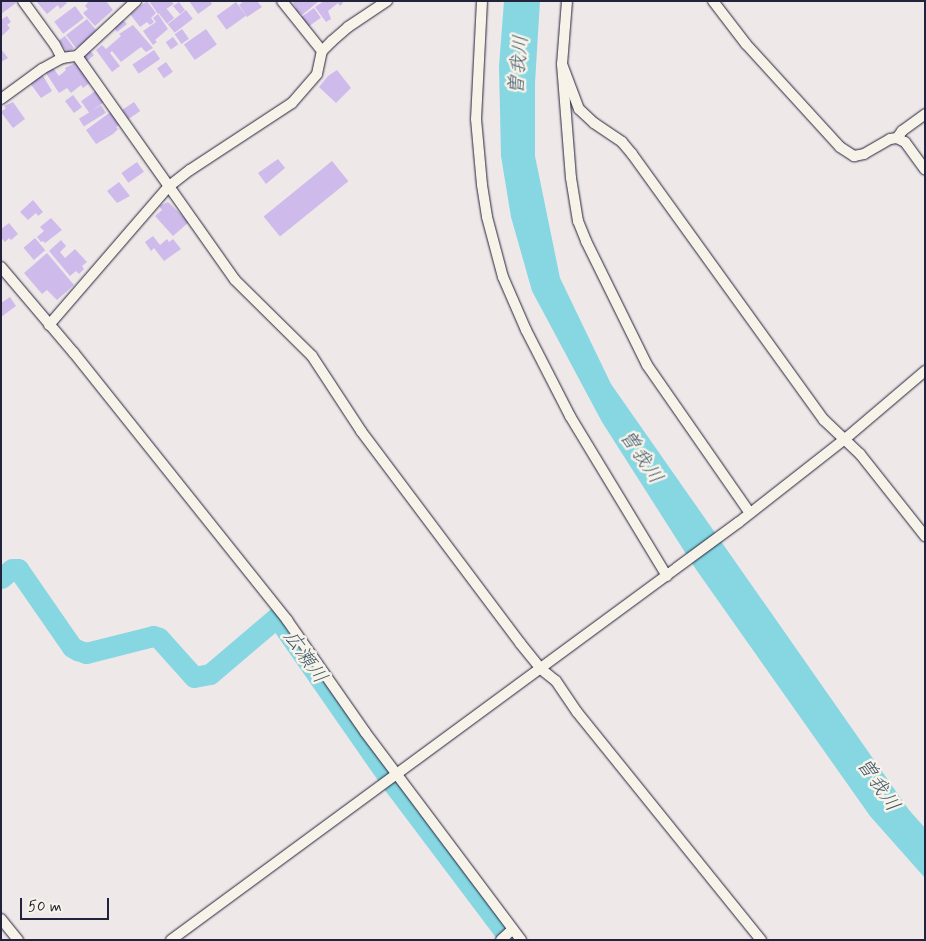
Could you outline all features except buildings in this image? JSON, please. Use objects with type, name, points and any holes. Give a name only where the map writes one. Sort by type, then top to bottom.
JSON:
[{"type":"street","points":[[23,1],[62,58]]},
{"type":"street","points":[[1,99],[42,69],[62,58],[77,56],[136,1]]},
{"type":"street","points":[[282,1],[322,51]]},
{"type":"street","points":[[49,324],[168,187],[190,170],[292,103],[317,74],[322,51],[348,27],[387,1]]},
{"type":"street","points":[[482,1],[476,119],[482,185],[503,276],[526,330],[570,416],[667,576]]},
{"type":"street","points":[[567,1],[562,64],[571,178],[578,220],[586,241],[647,365],[750,513]]},
{"type":"street","points":[[713,1],[746,44],[840,147],[854,156],[864,154],[890,138],[897,138],[905,142],[925,170]]},
{"type":"street","points":[[77,56],[168,187],[236,280],[312,356],[361,431],[541,669],[556,681],[577,712],[761,940]]},
{"type":"street","points":[[562,64],[579,109],[594,123],[622,142],[632,154],[824,420],[860,454],[925,536]]},
{"type":"street","points":[[897,138],[902,130],[925,114]]},
{"type":"street","points":[[1,267],[92,375],[287,620],[365,732],[521,940]]},
{"type":"street","points":[[172,940],[739,522],[846,439],[925,371]]},
{"type":"street","points":[[1,920],[18,940]]},
{"type":"street","points":[[501,940],[512,929]]},
{"type":"water","name":"曽我川","points":[[504,1],[540,1],[535,83],[535,156],[560,278],[611,384],[909,810],[925,828],[925,878],[870,816],[695,568],[602,422],[532,291],[511,217],[501,156],[499,66]]},
{"type":"waterway","name":"広瀬川","points":[[1,578],[12,569],[18,569],[72,647],[77,650],[86,653],[153,636],[159,638],[194,677],[210,674],[277,617],[388,777],[511,940]]}]
